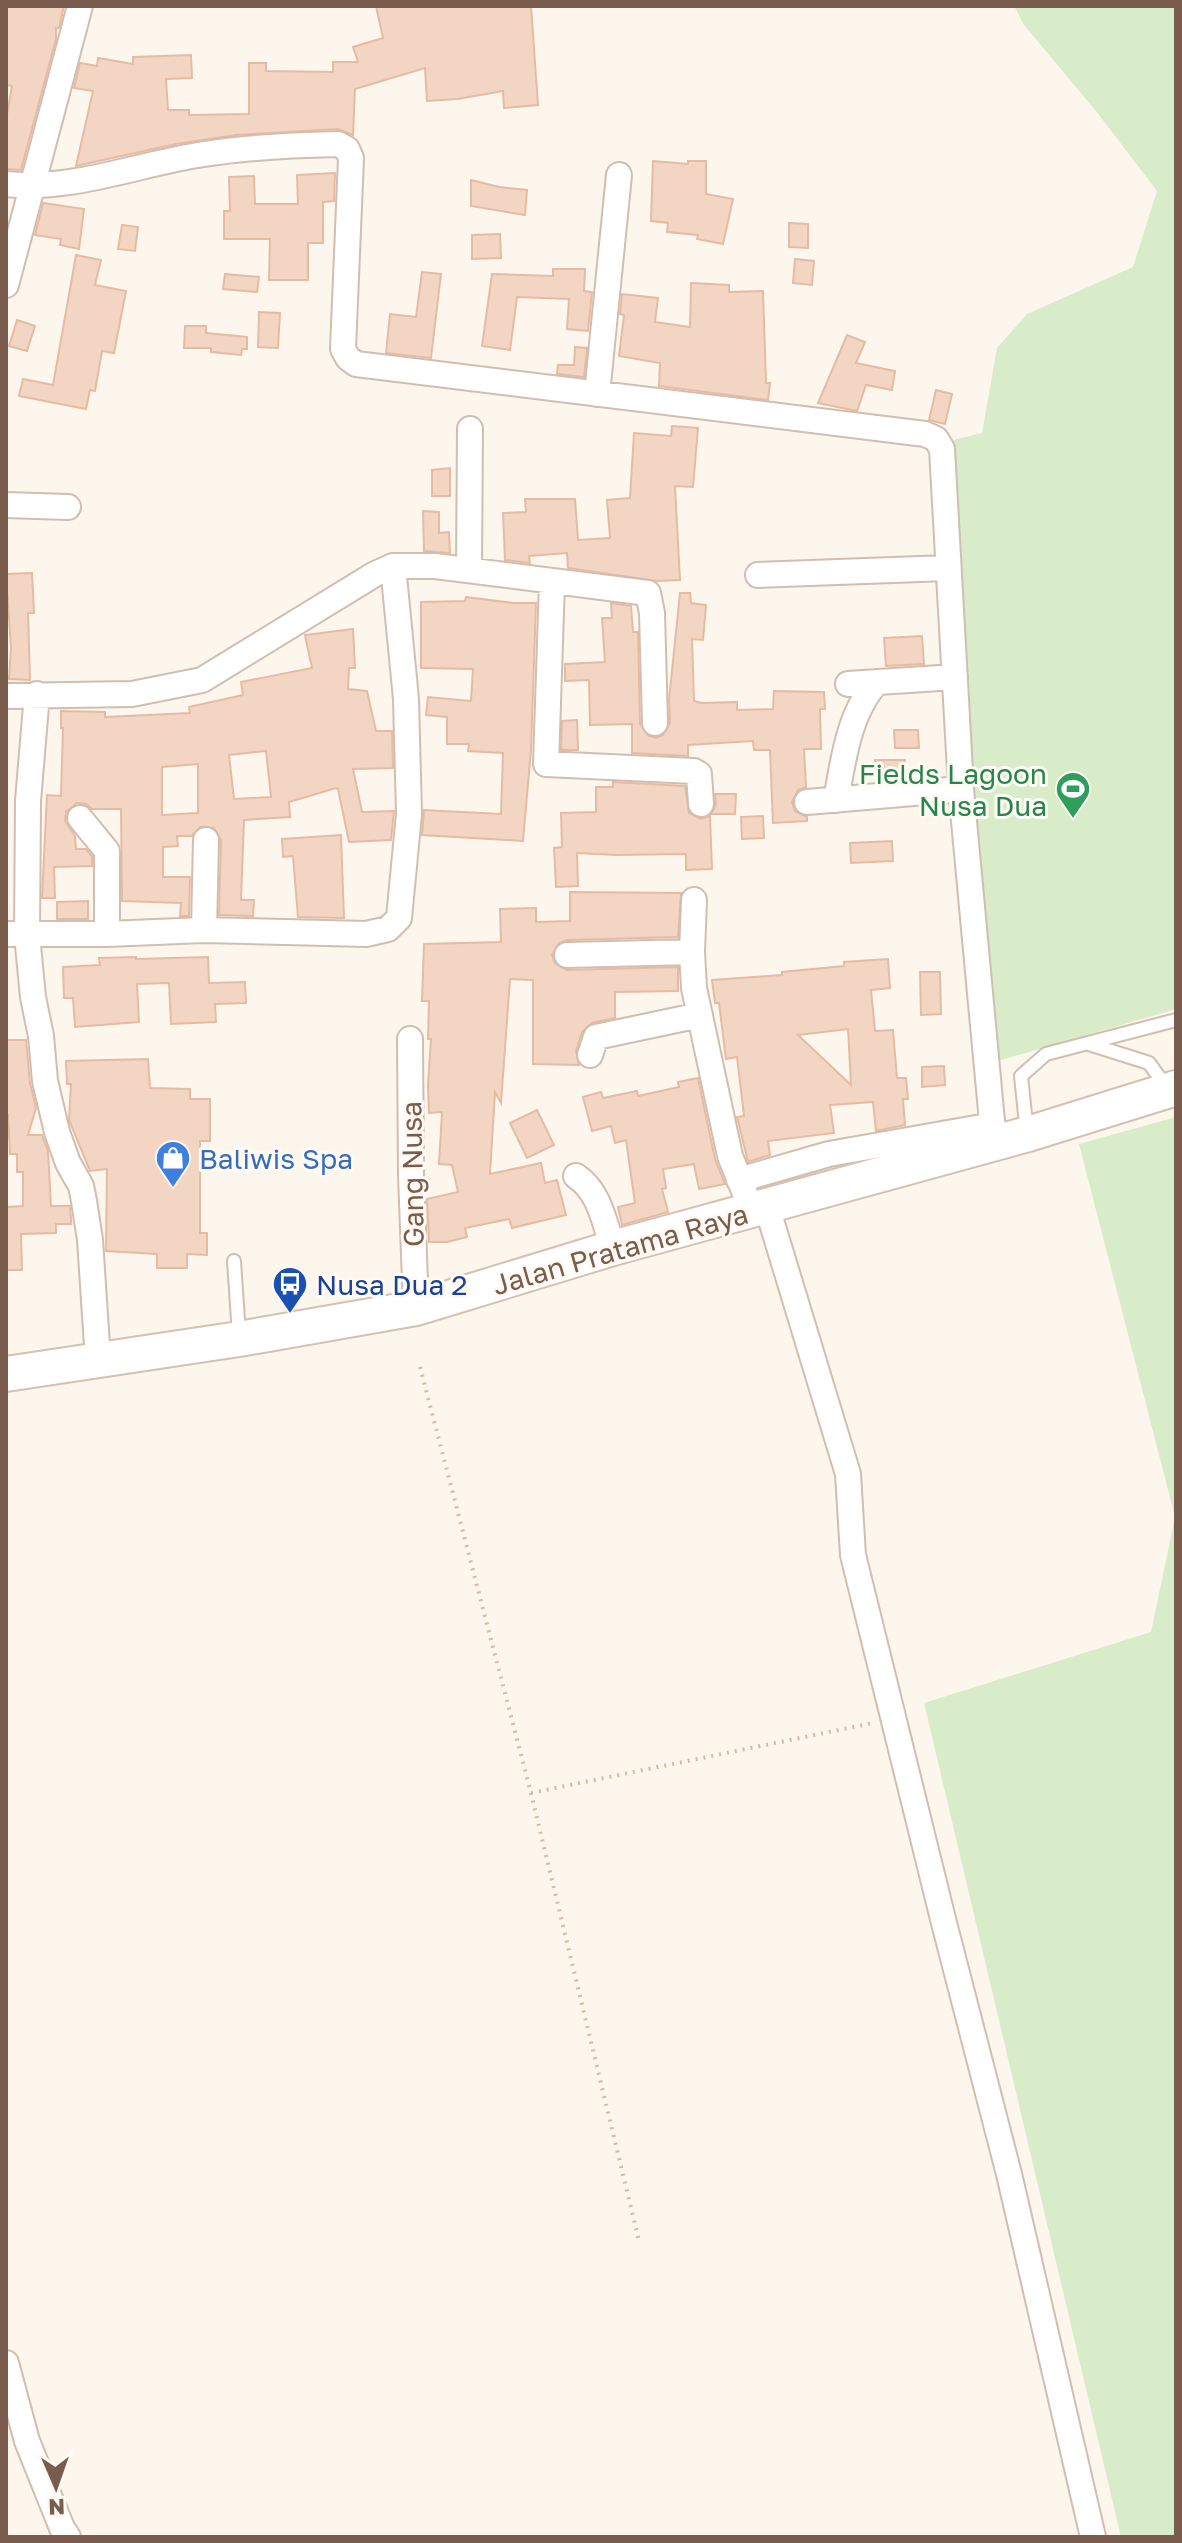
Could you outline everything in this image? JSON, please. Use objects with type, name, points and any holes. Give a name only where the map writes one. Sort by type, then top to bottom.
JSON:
[{"type":"main road","name":"Jalan Pratama Raya","points":[[6,1374],[239,1339],[416,1308],[613,1248],[760,1209],[993,1134],[1028,1134],[1172,1090]]},
{"type":"street","points":[[6,285],[80,6]]},
{"type":"street","points":[[6,184],[33,187],[60,185],[204,154],[338,144],[347,149],[351,158],[343,349],[356,364],[910,432],[936,439],[942,449],[961,789],[993,1134],[829,1154],[739,1180]]},
{"type":"street","points":[[597,394],[619,175]]},
{"type":"street","points":[[469,570],[470,429]]},
{"type":"street","points":[[6,505],[68,507]]},
{"type":"street","points":[[16,935],[204,930],[366,934],[388,929],[399,918],[409,814],[406,699],[393,566]]},
{"type":"street","points":[[6,696],[132,694],[202,680],[393,566],[469,570],[645,591],[650,594],[652,613],[655,723]]},
{"type":"street","points":[[758,575],[948,568]]},
{"type":"street","points":[[552,582],[546,764],[694,771],[699,774],[701,804]]},
{"type":"street","points":[[848,684],[955,677]]},
{"type":"street","points":[[836,800],[856,717],[866,694],[877,682]]},
{"type":"street","points":[[37,694],[16,935],[33,997],[41,1036],[45,1081],[57,1132],[68,1163],[81,1186],[84,1201],[90,1240],[98,1361]]},
{"type":"street","points":[[807,802],[961,789]]},
{"type":"street","points":[[80,818],[107,851],[107,934]]},
{"type":"street","points":[[204,930],[206,840]]},
{"type":"street","points":[[694,900],[694,988],[730,1156],[739,1180],[760,1209],[848,1474],[853,1555],[1009,2174],[1093,2537]]},
{"type":"street","points":[[567,955],[692,952]]},
{"type":"street","points":[[590,1055],[596,1037],[700,1015]]},
{"type":"street","name":"Gang Nusa","points":[[410,1039],[416,1308]]},
{"type":"street","points":[[576,1176],[590,1185],[613,1248]]},
{"type":"street","points":[[6,2363],[27,2441],[68,2537]]},
{"type":"lane","points":[[1028,1134],[1021,1076],[1046,1054],[1176,1020]]},
{"type":"lane","points":[[1087,1044],[1149,1063],[1172,1090]]},
{"type":"lane","points":[[234,1261],[239,1339]]},
{"type":"path","points":[[420,1367],[531,1793],[639,2241]]},
{"type":"path","points":[[531,1793],[894,1719]]},
{"type":"green space","name":"Fields Lagoon Nusa Dua","points":[[1014,6],[1176,6],[1176,1009],[984,1065],[958,630],[953,440],[982,433],[997,348],[1027,314],[1133,267],[1157,191],[1096,111],[1024,25]]},
{"type":"green space","points":[[1176,1117],[1176,2537],[1121,2537],[924,1703],[1151,1632],[1175,1517],[1079,1144]]},
{"type":"building","points":[[64,6],[21,170],[6,169],[6,120],[12,86],[6,85],[6,7]]},
{"type":"building","points":[[376,6],[531,6],[538,105],[504,108],[503,91],[427,101],[425,68],[355,89],[353,135],[338,129],[236,135],[176,144],[76,166],[93,91],[74,88],[80,63],[97,66],[98,58],[133,64],[133,57],[191,55],[192,78],[166,79],[168,110],[189,110],[189,115],[249,114],[249,63],[266,63],[266,71],[333,72],[333,62],[358,62],[353,47],[383,38]]},
{"type":"building","points":[[653,161],[688,164],[688,161],[706,161],[706,194],[733,199],[723,244],[697,239],[698,235],[667,232],[668,223],[651,221]]},
{"type":"building","points":[[335,173],[334,201],[323,202],[323,243],[308,243],[308,280],[269,280],[270,239],[224,239],[224,211],[230,211],[229,177],[254,176],[255,204],[298,204],[297,175]]},
{"type":"building","points":[[471,180],[527,190],[525,215],[471,206]]},
{"type":"building","points":[[43,203],[84,209],[79,249],[60,245],[61,239],[35,235]]},
{"type":"building","points":[[789,223],[808,224],[808,248],[789,247]]},
{"type":"building","points":[[122,225],[138,227],[135,251],[118,249]]},
{"type":"building","points":[[500,234],[501,258],[472,259],[472,235]]},
{"type":"building","points":[[76,255],[101,260],[95,285],[126,291],[114,353],[102,351],[95,391],[90,390],[86,409],[19,396],[23,379],[53,385]]},
{"type":"building","points":[[795,259],[814,261],[812,285],[793,283]]},
{"type":"building","points":[[553,269],[585,269],[584,291],[592,292],[588,331],[567,329],[569,299],[517,297],[510,350],[482,346],[492,274],[553,276]]},
{"type":"building","points":[[422,272],[441,274],[431,358],[386,353],[390,314],[416,317]]},
{"type":"building","points":[[225,274],[259,277],[257,292],[223,289]]},
{"type":"building","points":[[691,283],[729,285],[729,292],[763,291],[766,383],[770,383],[768,400],[659,386],[660,363],[619,356],[624,315],[620,314],[622,294],[658,298],[655,322],[690,327]]},
{"type":"building","points":[[259,312],[280,313],[278,348],[258,347]]},
{"type":"building","points":[[17,320],[35,326],[27,351],[9,346]]},
{"type":"building","points":[[185,326],[206,326],[206,333],[247,337],[247,349],[242,349],[241,355],[211,352],[211,348],[184,348]]},
{"type":"building","points":[[847,335],[865,342],[856,363],[895,371],[892,390],[866,385],[857,411],[818,403]]},
{"type":"building","points":[[575,347],[587,348],[584,377],[557,374],[558,365],[574,365]]},
{"type":"building","points":[[936,390],[952,394],[945,424],[929,420]]},
{"type":"building","points":[[672,426],[698,428],[693,487],[675,486],[680,580],[656,581],[568,568],[567,553],[529,556],[530,563],[505,560],[503,513],[526,512],[525,499],[575,499],[578,540],[610,538],[607,500],[630,498],[634,433],[671,436]]},
{"type":"building","points":[[450,468],[450,496],[432,496],[432,470]]},
{"type":"building","points":[[423,511],[439,512],[439,533],[449,532],[450,553],[424,551]]},
{"type":"building","points":[[32,573],[34,613],[28,613],[30,680],[9,679],[11,648],[6,574]]},
{"type":"building","points":[[680,593],[690,593],[691,603],[706,605],[703,640],[692,639],[694,701],[737,702],[737,710],[773,709],[774,691],[824,692],[825,709],[820,709],[821,749],[804,749],[806,787],[798,790],[792,802],[795,811],[807,817],[807,821],[773,823],[770,750],[754,750],[753,741],[688,745],[688,756],[632,753],[632,724],[590,725],[589,680],[565,681],[565,664],[605,662],[602,618],[612,618],[611,603],[631,606],[633,632],[638,632],[640,724],[649,736],[656,738],[663,735],[670,723],[669,700]]},
{"type":"building","points":[[466,597],[536,603],[531,750],[523,841],[422,835],[424,810],[501,814],[503,753],[468,751],[469,744],[447,744],[447,717],[426,715],[428,697],[471,701],[473,669],[421,668],[421,602],[465,601]]},
{"type":"building","points":[[353,629],[355,668],[349,668],[348,689],[367,691],[376,731],[392,731],[393,768],[353,769],[362,812],[394,811],[391,840],[349,842],[336,788],[289,802],[290,817],[244,820],[241,900],[254,900],[253,916],[219,915],[221,840],[214,828],[200,827],[192,836],[177,836],[178,846],[163,847],[163,877],[190,877],[189,916],[180,916],[181,903],[122,901],[121,809],[92,809],[86,804],[77,803],[66,812],[65,821],[75,836],[76,849],[86,849],[92,856],[92,866],[54,867],[55,898],[42,898],[47,795],[61,796],[61,711],[105,712],[105,717],[190,713],[189,707],[243,695],[241,682],[312,668],[305,635]],"holes":[[[266,751],[271,797],[234,799],[229,755]],[[198,764],[198,813],[162,815],[162,767]]]},
{"type":"building","points":[[922,636],[924,664],[886,666],[884,638]]},
{"type":"building","points":[[577,720],[578,750],[561,750],[562,721]]},
{"type":"building","points":[[894,730],[918,730],[919,748],[895,748]]},
{"type":"building","points":[[875,760],[905,760],[905,779],[876,781]]},
{"type":"building","points":[[613,782],[685,786],[689,813],[701,819],[710,816],[712,869],[686,870],[686,854],[577,853],[578,886],[556,887],[554,848],[562,847],[561,813],[596,812],[596,787],[613,787]]},
{"type":"building","points":[[715,794],[736,794],[735,814],[711,814],[716,804]]},
{"type":"building","points":[[763,816],[764,838],[742,839],[741,817]]},
{"type":"building","points":[[341,835],[344,918],[298,917],[293,856],[283,857],[282,839]]},
{"type":"building","points":[[892,841],[893,861],[851,863],[850,843]]},
{"type":"building","points":[[570,892],[681,893],[678,937],[567,940],[559,943],[552,955],[555,963],[567,970],[678,967],[678,991],[615,992],[615,1018],[592,1023],[582,1032],[576,1051],[579,1065],[533,1064],[533,980],[510,979],[501,1103],[495,1092],[490,1174],[541,1163],[545,1183],[557,1180],[566,1215],[512,1228],[509,1219],[465,1228],[467,1237],[429,1242],[427,1199],[458,1192],[452,1165],[439,1164],[442,1112],[429,1113],[431,1039],[428,1039],[429,1001],[422,1001],[424,944],[501,942],[500,909],[536,908],[536,922],[570,921]]},
{"type":"building","points":[[88,901],[88,919],[57,919],[57,902]]},
{"type":"building","points":[[208,957],[209,983],[245,982],[246,1003],[215,1004],[216,1022],[171,1024],[169,983],[137,984],[139,1022],[75,1027],[73,998],[64,998],[63,967],[100,965],[99,958]]},
{"type":"building","points":[[888,959],[890,988],[871,990],[875,1031],[893,1030],[897,1078],[906,1078],[908,1099],[903,1099],[905,1125],[876,1131],[873,1102],[830,1105],[834,1133],[768,1141],[770,1155],[748,1162],[737,1117],[744,1116],[737,1057],[726,1059],[719,1003],[715,1003],[712,980],[782,975],[782,972],[844,966],[844,962]],"holes":[[[848,1029],[851,1085],[798,1035]]]},
{"type":"building","points":[[920,972],[940,972],[941,1014],[921,1015]]},
{"type":"building","points":[[6,1040],[26,1040],[36,1108],[28,1135],[42,1135],[48,1151],[51,1206],[70,1206],[71,1218],[71,1224],[56,1224],[56,1233],[21,1234],[22,1270],[6,1270],[6,1207],[23,1206],[23,1172],[17,1172],[17,1154],[10,1154],[6,1115]]},
{"type":"building","points":[[148,1059],[150,1088],[190,1089],[190,1099],[210,1099],[210,1141],[200,1141],[200,1233],[207,1233],[207,1255],[187,1254],[187,1268],[157,1268],[157,1254],[106,1251],[107,1169],[90,1171],[69,1120],[71,1084],[67,1084],[66,1061]]},
{"type":"building","points":[[944,1066],[945,1085],[922,1087],[922,1067]]},
{"type":"building","points":[[698,1078],[715,1159],[725,1184],[699,1189],[694,1164],[663,1169],[666,1188],[662,1189],[668,1212],[622,1225],[618,1207],[635,1203],[626,1140],[615,1143],[611,1126],[592,1131],[583,1097],[601,1092],[603,1098],[637,1091],[638,1096],[679,1087],[678,1082]]},
{"type":"building","points":[[537,1110],[554,1145],[527,1158],[510,1123]]},
{"type":"place","name":"Fields Lagoon Nusa Dua","points":[[1073,820]]},
{"type":"place","name":"Baliwis Spa","points":[[173,1189]]},
{"type":"place","name":"Nusa Dua 2","points":[[290,1315]]}]
